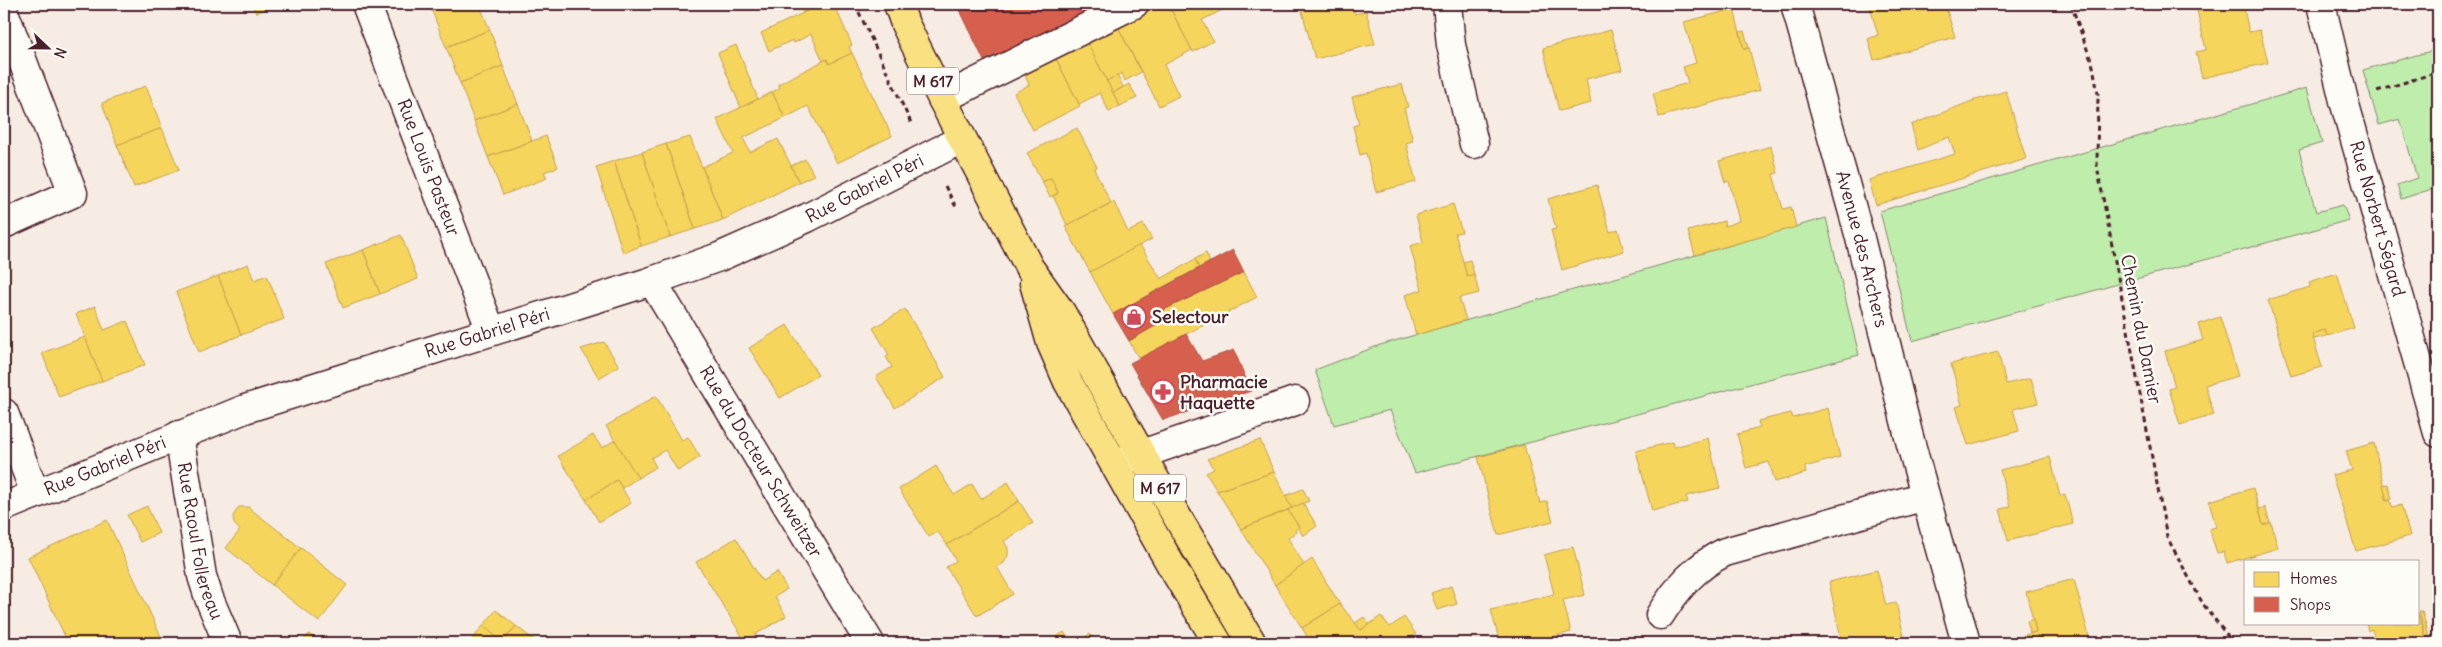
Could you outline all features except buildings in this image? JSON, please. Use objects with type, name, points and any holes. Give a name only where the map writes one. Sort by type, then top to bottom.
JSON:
[{"type":"main road","name":"M 617","points":[[887,4],[902,14],[942,100],[1029,267],[1061,312],[1141,455],[1252,643]]},
{"type":"main road","name":"M 617","points":[[1029,267],[1044,323],[1060,364],[1114,463],[1218,643]]},
{"type":"street","name":"Rue Louis Pasteur","points":[[366,4],[491,331]]},
{"type":"street","points":[[942,100],[1134,4]]},
{"type":"street","points":[[1447,4],[1451,44],[1474,144]]},
{"type":"street","name":"Avenue des Archers","points":[[1795,4],[1859,234],[1925,496],[1966,643]]},
{"type":"street","name":"Rue Norbert Ségard","points":[[2321,4],[2344,101],[2438,433]]},
{"type":"street","points":[[4,12],[73,193],[4,224]]},
{"type":"street","name":"Rue Gabriel Péri","points":[[4,507],[34,493],[245,409],[652,281],[720,257],[807,218],[962,139]]},
{"type":"street","name":"Rue du Docteur Schweitzer","points":[[652,281],[870,643]]},
{"type":"street","points":[[1114,463],[1295,401]]},
{"type":"street","points":[[4,414],[34,493]]},
{"type":"street","name":"Rue Raoul Follereau","points":[[179,435],[202,576],[208,598],[228,643]]},
{"type":"street","points":[[1660,615],[1687,577],[1705,563],[1726,552],[1925,496]]},
{"type":"path","name":"Chemin du Damier","points":[[2071,4],[2093,66],[2098,94],[2097,166],[2167,537],[2203,604],[2233,643]]},
{"type":"path","points":[[2344,101],[2438,72]]},
{"type":"green space","points":[[2438,49],[2438,187],[2401,199],[2397,185],[2417,178],[2400,119],[2379,125],[2363,70]]},
{"type":"green space","points":[[2307,88],[2322,143],[2299,150],[2316,212],[2343,205],[2349,220],[1912,341],[1880,211]]},
{"type":"green space","points":[[1826,218],[1859,355],[1415,473],[1390,410],[1334,425],[1315,370],[1380,345]]},
{"type":"place","name":"Selectour","points":[[1134,317]]},
{"type":"place","name":"Pharmacie Haquette","points":[[1163,392]]}]
